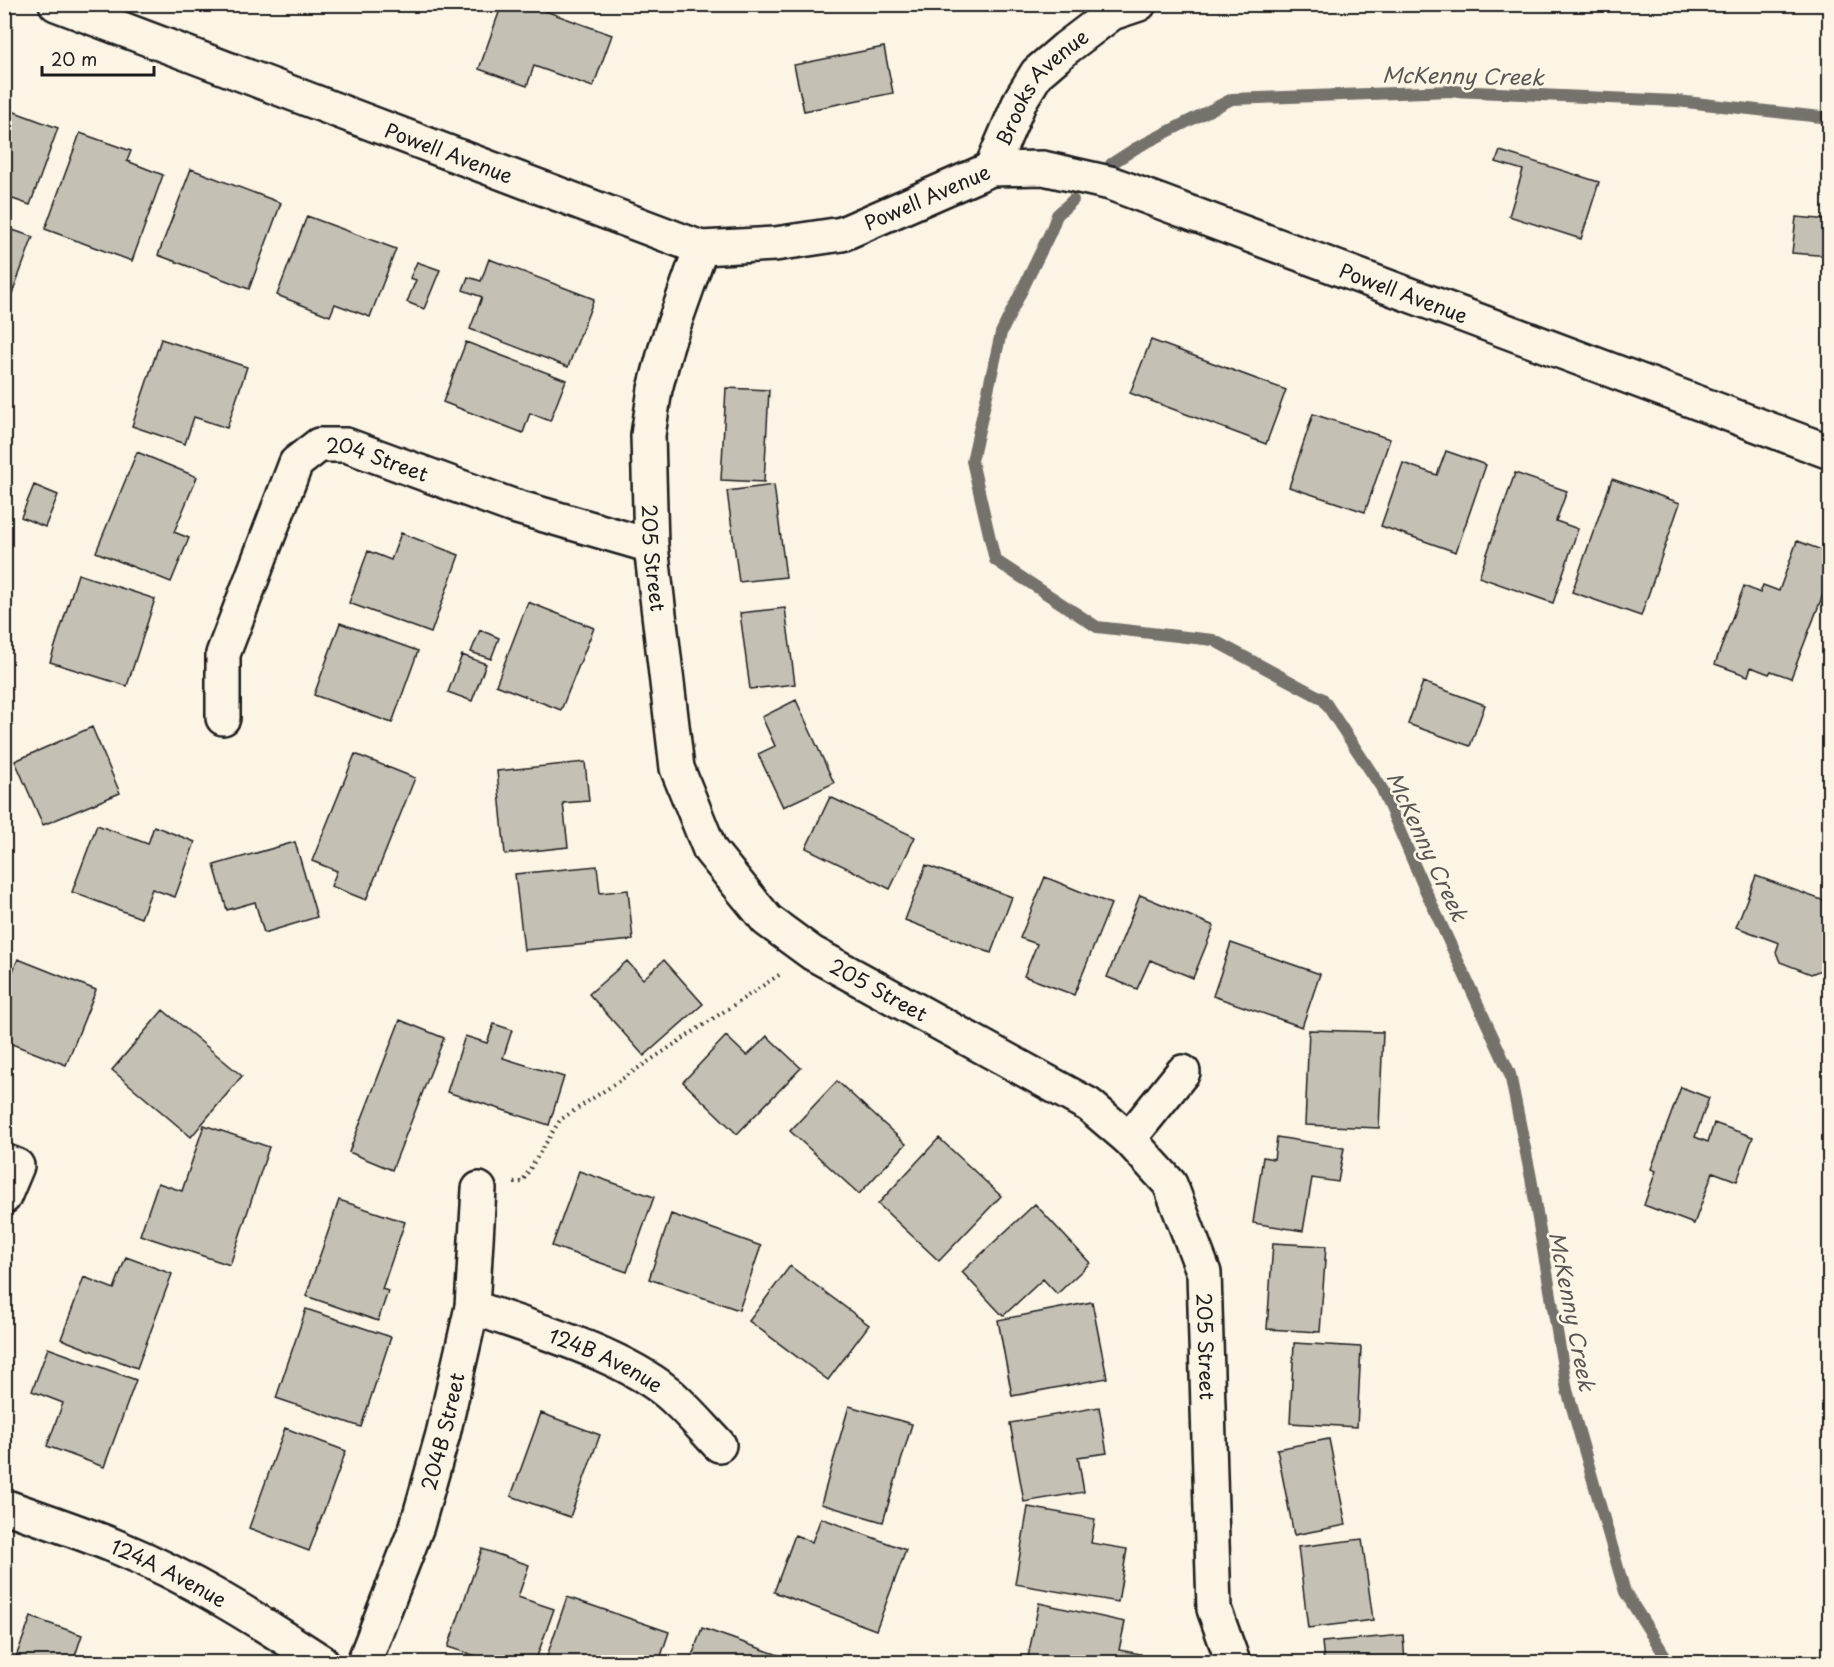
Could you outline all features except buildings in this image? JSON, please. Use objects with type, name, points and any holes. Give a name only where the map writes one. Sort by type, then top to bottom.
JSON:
[{"type":"street","name":"Powell Avenue","points":[[56,4],[701,248],[775,244],[842,234],[991,169],[1042,168],[1110,183],[1830,452]]},
{"type":"street","name":"Brooks Avenue","points":[[991,169],[1021,99],[1037,73],[1112,13],[1139,4]]},
{"type":"street","name":"205 Street","points":[[701,248],[667,344],[655,389],[648,435],[651,546],[677,768],[710,850],[767,920],[813,953],[1089,1105],[1129,1139],[1170,1184],[1204,1273],[1214,1609],[1233,1662]]},
{"type":"street","name":"204 Street","points":[[223,718],[223,654],[296,463],[319,445],[346,445],[510,505],[651,546]]},
{"type":"street","points":[[1129,1139],[1183,1072]]},
{"type":"street","points":[[4,1197],[11,1163]]},
{"type":"street","name":"204B Street","points":[[364,1662],[417,1526],[442,1434],[472,1307],[479,1189]]},
{"type":"street","name":"124B Avenue","points":[[472,1307],[629,1367],[667,1392],[719,1445]]},
{"type":"street","name":"124A Avenue","points":[[4,1506],[117,1547],[177,1575],[236,1607],[322,1662]]},
{"type":"path","points":[[479,1189],[522,1182],[560,1120],[813,953]]},
{"type":"waterway","name":"McKenny Creek","points":[[1111,164],[1136,148],[1232,99],[1452,91],[1677,101],[1830,118]]},
{"type":"waterway","name":"McKenny Creek","points":[[1073,200],[1057,215],[1001,333],[972,461],[995,560],[1097,627],[1213,640],[1323,699],[1381,787],[1423,885],[1510,1074],[1531,1178],[1567,1390],[1625,1592],[1669,1662]]}]
